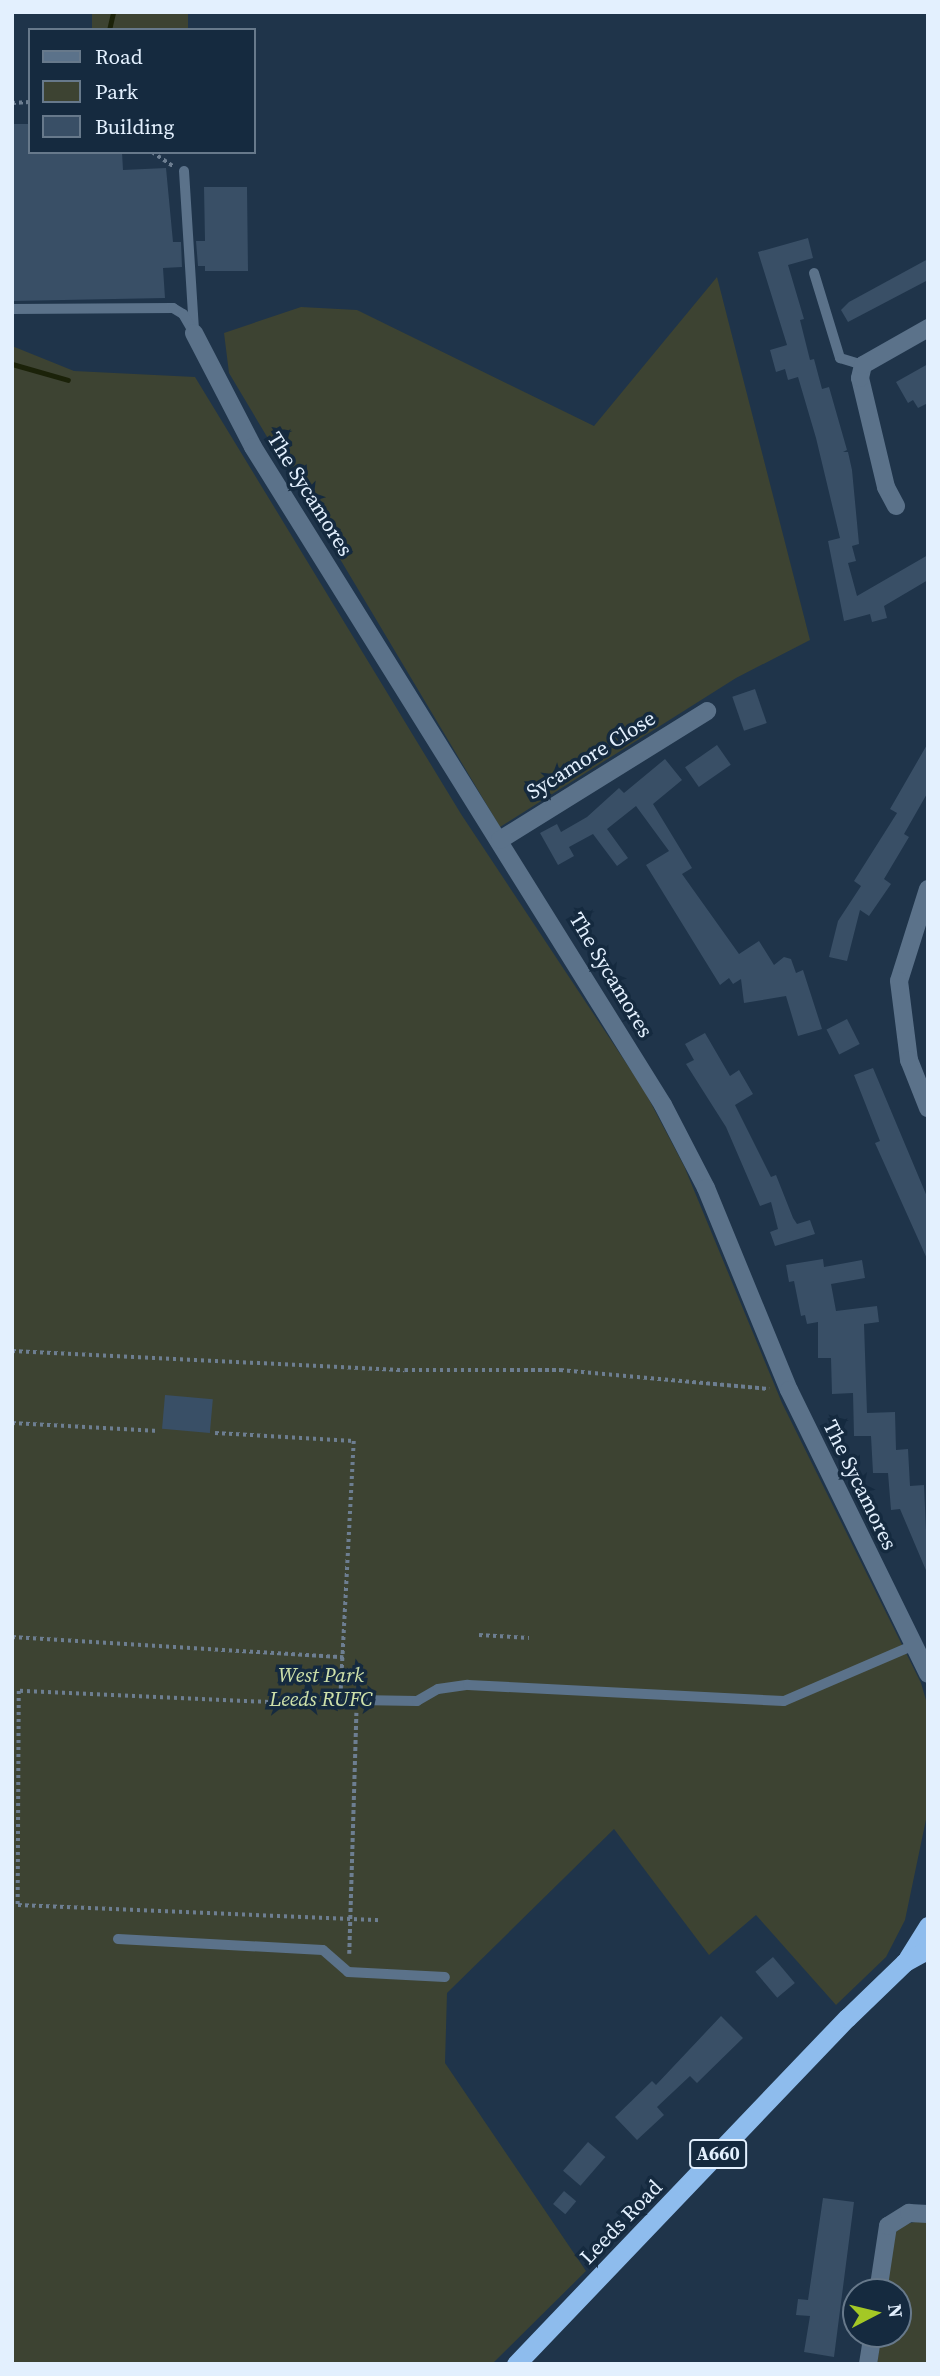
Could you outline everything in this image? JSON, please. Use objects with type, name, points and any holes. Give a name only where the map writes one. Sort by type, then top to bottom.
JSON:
[{"type":"highway","name":"Leeds Road","points":[[516,2364],[905,1962],[928,1926]]},
{"type":"highway","name":"Leeds Road","points":[[905,1962],[928,1949]]},
{"type":"street","points":[[896,506],[886,487],[860,378],[863,365],[928,328]]},
{"type":"street","name":"The Sycamores","points":[[194,333],[253,447],[663,1105],[706,1188],[789,1390],[928,1674]]},
{"type":"street","name":"Sycamore Close","points":[[500,840],[707,710]]},
{"type":"street","points":[[928,889],[900,981],[909,1060],[928,1108]]},
{"type":"street","points":[[880,2278],[887,2226],[909,2213],[928,2214]]},
{"type":"lane","points":[[184,171],[194,333]]},
{"type":"lane","points":[[814,273],[840,358],[863,365]]},
{"type":"lane","points":[[12,309],[173,308],[183,314],[194,333]]},
{"type":"lane","points":[[357,1700],[416,1701],[438,1689],[468,1685],[784,1701],[914,1645]]},
{"type":"lane","points":[[118,1939],[323,1950],[348,1972],[446,1977]]},
{"type":"path","points":[[155,154],[184,171]]},
{"type":"path","points":[[12,1351],[405,1370],[560,1370],[789,1390]]},
{"type":"path","points":[[12,1423],[159,1430]]},
{"type":"path","points":[[215,1433],[354,1441],[341,1705]]},
{"type":"path","points":[[480,1635],[529,1638]]},
{"type":"path","points":[[12,1637],[343,1657]]},
{"type":"path","points":[[348,1972],[350,1920],[356,1706],[19,1691],[18,1905],[350,1920],[382,1920]]},
{"type":"green space","points":[[92,12],[188,12],[188,28],[92,28]]},
{"type":"green space","points":[[717,277],[810,640],[736,678],[500,827],[229,373],[224,333],[301,307],[357,310],[594,426]]},
{"type":"green space","name":"West Park Leeds RUFC","points":[[12,346],[74,371],[195,377],[461,814],[644,1090],[684,1166],[782,1403],[921,1683],[928,1707],[928,1810],[905,1920],[886,1957],[836,2005],[756,1915],[709,1955],[614,1829],[447,1993],[445,2063],[586,2271],[492,2364],[12,2364]]},
{"type":"green space","points":[[928,2219],[928,2364],[877,2364],[879,2348],[912,2348],[912,2278],[888,2278],[894,2233],[906,2224]]},
{"type":"building","points":[[12,124],[28,124],[28,154],[122,154],[123,170],[166,168],[173,242],[181,242],[182,267],[163,268],[165,298],[12,301]]},
{"type":"building","points":[[204,187],[247,187],[248,271],[205,271],[205,266],[198,266],[196,241],[205,241]]},
{"type":"building","points":[[808,238],[813,258],[788,265],[804,319],[800,320],[810,360],[814,359],[822,389],[829,387],[847,450],[843,452],[848,452],[852,470],[859,544],[852,546],[856,561],[848,563],[857,596],[928,555],[928,580],[884,606],[887,618],[872,622],[870,614],[844,621],[828,541],[840,538],[816,438],[798,377],[788,380],[785,369],[776,372],[770,350],[787,345],[758,252]]},
{"type":"building","points":[[928,259],[928,280],[848,322],[841,310],[849,302]]},
{"type":"building","points":[[928,364],[928,403],[918,408],[913,400],[908,403],[896,382]]},
{"type":"building","points":[[755,689],[767,723],[744,731],[732,697]]},
{"type":"building","points":[[928,743],[928,792],[904,834],[909,837],[884,879],[891,884],[869,916],[860,910],[847,961],[829,957],[838,921],[861,886],[854,881],[897,813],[890,809]]},
{"type":"building","points":[[717,745],[731,765],[699,787],[685,767]]},
{"type":"building","points":[[665,759],[682,780],[653,804],[692,868],[682,874],[739,954],[759,941],[774,965],[784,957],[791,959],[796,973],[803,970],[822,1029],[798,1036],[786,996],[744,1003],[741,979],[733,984],[729,978],[720,985],[646,865],[669,851],[636,806],[607,829],[628,858],[617,866],[593,834],[569,847],[574,856],[558,865],[540,833],[557,824],[561,832],[587,817],[619,788],[624,793]]},
{"type":"building","points":[[847,1019],[860,1044],[839,1054],[827,1029]]},
{"type":"building","points":[[705,1033],[730,1076],[739,1070],[753,1094],[735,1105],[771,1177],[776,1175],[793,1218],[797,1224],[810,1220],[815,1234],[775,1246],[770,1232],[778,1229],[771,1202],[760,1206],[726,1127],[686,1064],[694,1060],[685,1044]]},
{"type":"building","points":[[873,1068],[928,1199],[928,1261],[875,1143],[880,1141],[854,1075]]},
{"type":"building","points":[[823,1259],[824,1267],[862,1260],[865,1278],[831,1284],[836,1311],[877,1306],[879,1322],[864,1324],[867,1413],[895,1412],[896,1450],[908,1449],[910,1486],[924,1485],[928,1575],[900,1509],[891,1510],[888,1473],[873,1473],[871,1436],[854,1436],[853,1393],[832,1394],[831,1358],[818,1358],[818,1322],[807,1324],[805,1315],[801,1316],[794,1281],[789,1282],[786,1265]]},
{"type":"building","points":[[165,1395],[213,1399],[210,1433],[162,1429]]},
{"type":"building","points":[[773,1957],[795,1983],[777,1998],[755,1972]]},
{"type":"building","points":[[721,2016],[743,2038],[697,2083],[690,2076],[657,2107],[664,2115],[637,2140],[615,2117],[652,2081],[656,2085]]},
{"type":"building","points":[[588,2142],[605,2157],[580,2186],[563,2171]]},
{"type":"building","points":[[564,2191],[576,2201],[565,2214],[553,2204]]},
{"type":"building","points":[[823,2198],[854,2202],[844,2278],[842,2278],[834,2357],[804,2352],[810,2316],[796,2315],[798,2299],[808,2300]]},
{"type":"waterway","points":[[109,28],[113,12]]},
{"type":"waterway","points":[[12,364],[68,380]]}]
